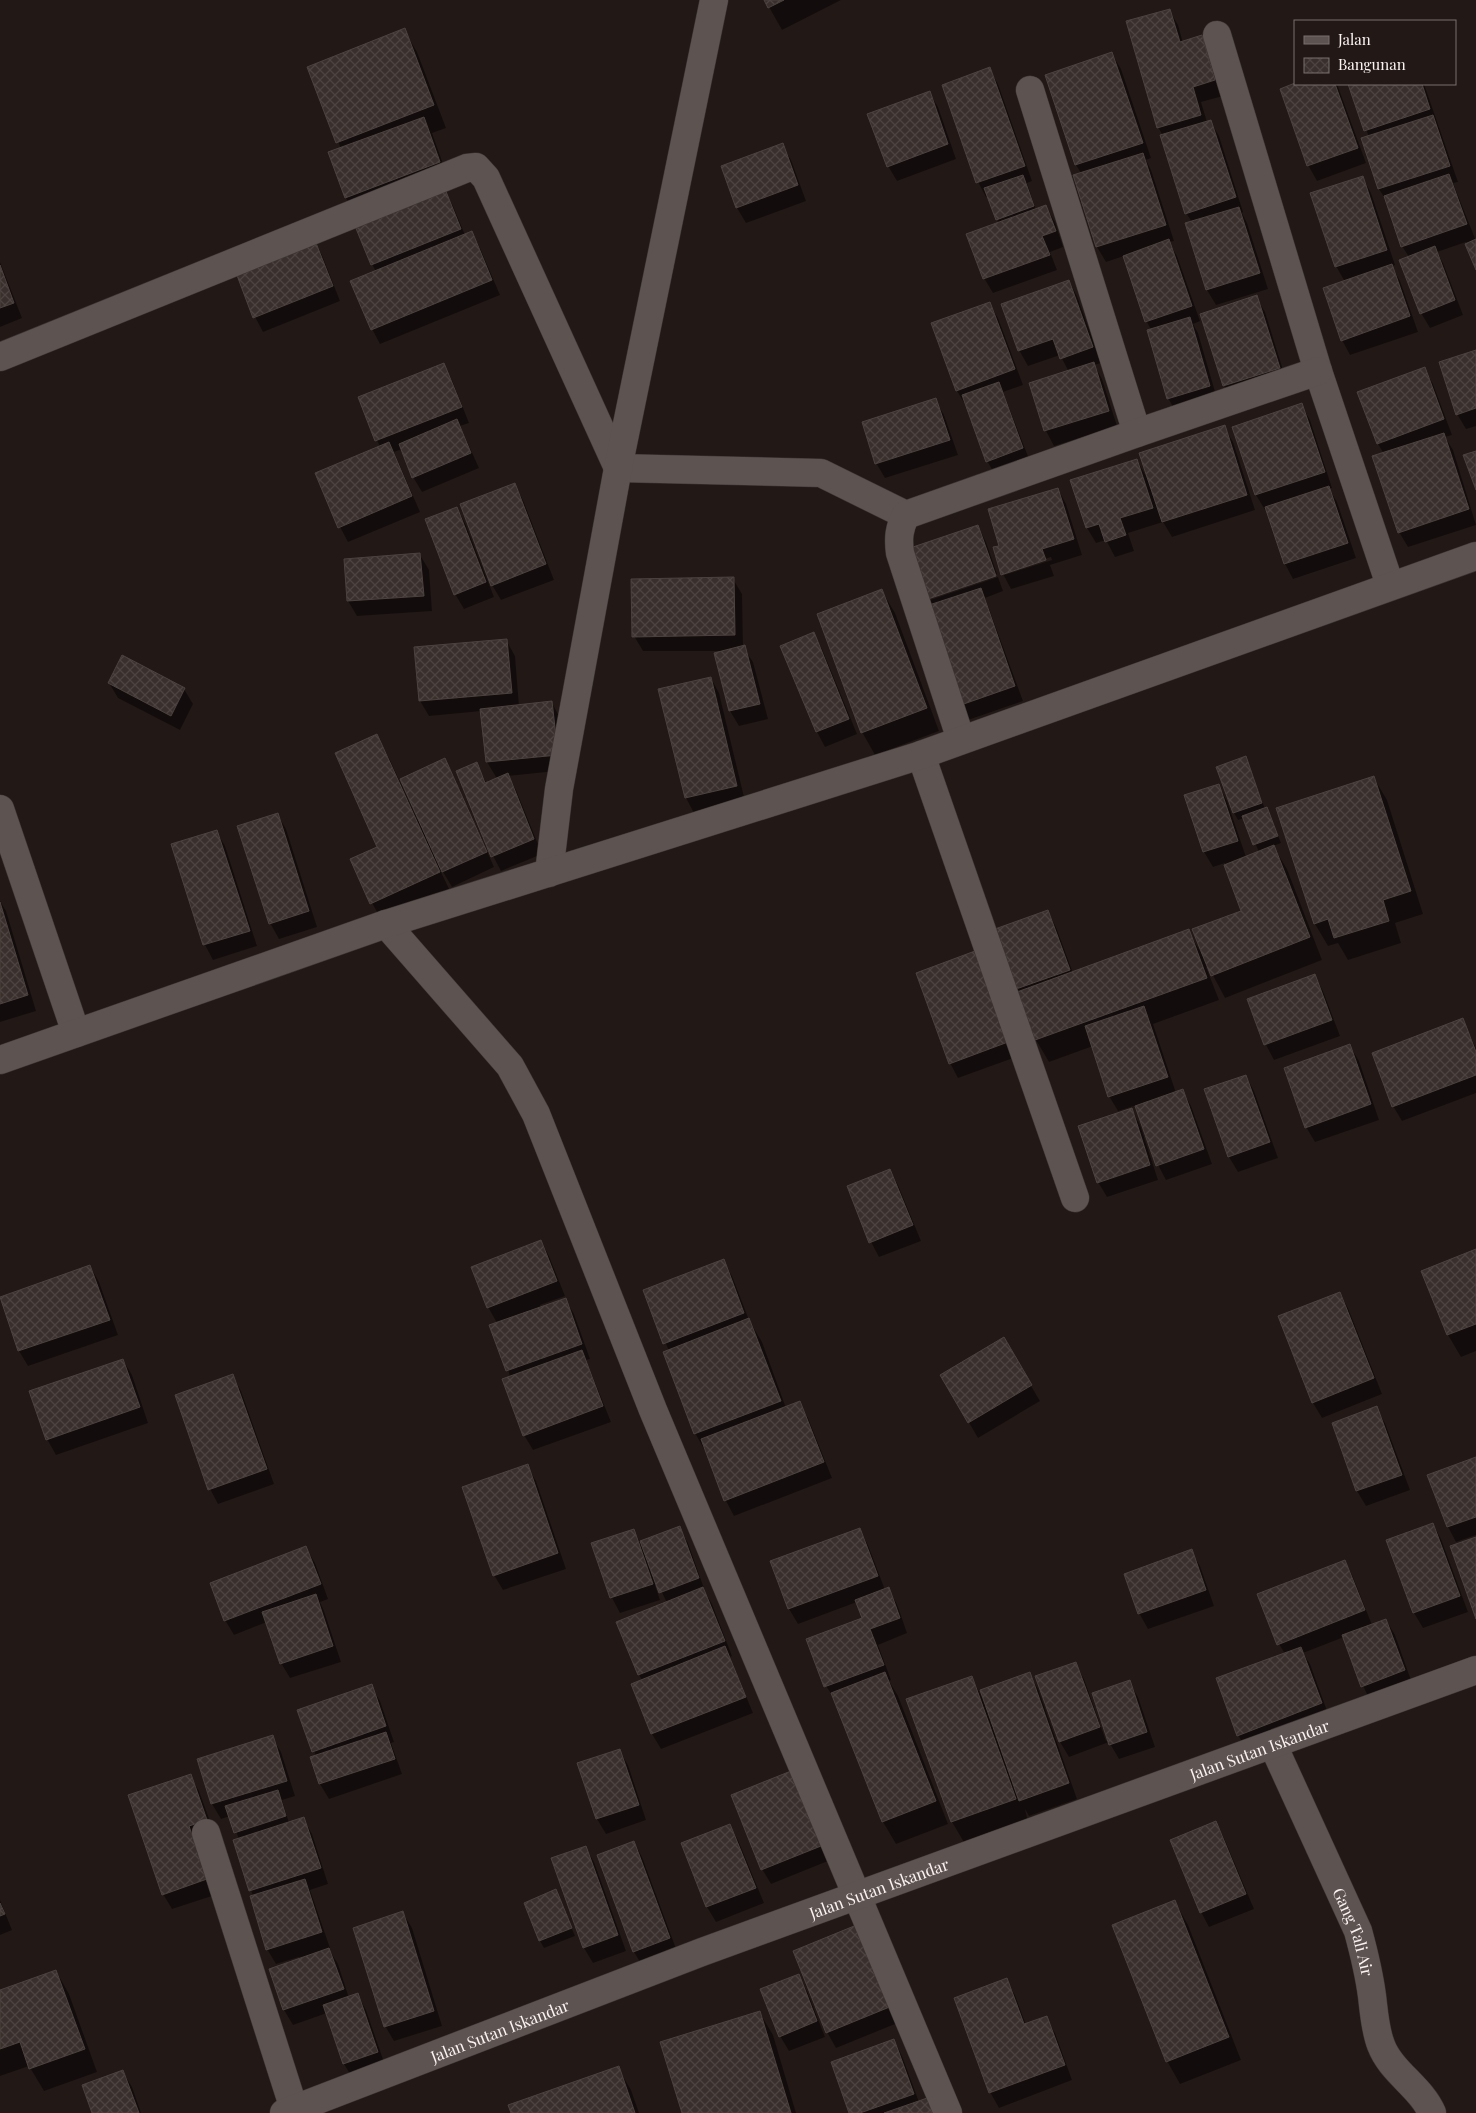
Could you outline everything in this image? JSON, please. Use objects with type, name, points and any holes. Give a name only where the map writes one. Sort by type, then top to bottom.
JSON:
[{"type":"street","points":[[550,873],[559,789],[618,468],[714,0]]},
{"type":"street","points":[[1217,35],[1318,371],[1390,585]]},
{"type":"street","points":[[1030,90],[1137,433]]},
{"type":"street","points":[[0,357],[467,168],[476,167],[486,178],[618,468]]},
{"type":"street","points":[[961,740],[900,554],[898,539],[900,525],[906,515],[1318,371]]},
{"type":"street","points":[[618,468],[821,473],[906,515]]},
{"type":"street","points":[[0,1060],[386,924],[921,755],[1390,585],[1476,556]]},
{"type":"street","points":[[921,755],[1075,1198]]},
{"type":"street","points":[[0,809],[76,1033]]},
{"type":"street","points":[[386,924],[510,1066],[523,1087],[653,1410],[948,2113]]},
{"type":"street","name":"Jalan Sutan Iskandar","points":[[289,2111],[702,1952],[1476,1670]]},
{"type":"street","name":"Gang Tali Air","points":[[1273,1745],[1358,1931],[1367,1962],[1377,2032],[1381,2046],[1386,2055],[1423,2098],[1432,2113]]},
{"type":"street","points":[[206,1833],[289,2111]]},
{"type":"building","points":[[764,0],[784,0],[768,8]]},
{"type":"building","points":[[1170,9],[1180,42],[1202,35],[1215,80],[1193,87],[1201,115],[1157,128],[1126,21]]},
{"type":"building","points":[[405,28],[434,105],[336,143],[307,67]]},
{"type":"building","points":[[1112,52],[1143,143],[1075,165],[1045,75]]},
{"type":"building","points":[[990,67],[1025,166],[976,183],[942,85]]},
{"type":"building","points":[[1294,83],[1294,85],[1335,85],[1358,148],[1307,166],[1280,89]]},
{"type":"building","points":[[1348,85],[1422,85],[1430,109],[1364,131]]},
{"type":"building","points":[[930,91],[948,144],[887,167],[867,114]]},
{"type":"building","points":[[1433,115],[1450,166],[1378,189],[1361,138]]},
{"type":"building","points":[[424,117],[440,162],[345,198],[328,152]]},
{"type":"building","points":[[1211,120],[1236,197],[1185,214],[1160,135]]},
{"type":"building","points":[[783,143],[798,185],[736,208],[721,166]]},
{"type":"building","points":[[1143,153],[1166,225],[1096,247],[1073,175]]},
{"type":"building","points":[[1449,174],[1467,224],[1401,247],[1384,196]]},
{"type":"building","points":[[1023,175],[1034,206],[996,220],[984,188]]},
{"type":"building","points":[[1363,176],[1387,250],[1335,267],[1310,193]]},
{"type":"building","points":[[445,189],[461,229],[371,265],[355,226]]},
{"type":"building","points":[[1046,205],[1056,231],[1042,236],[1050,255],[983,279],[966,234]]},
{"type":"building","points":[[1239,207],[1260,273],[1206,290],[1185,223]]},
{"type":"building","points":[[472,231],[492,280],[371,330],[350,281]]},
{"type":"building","points":[[314,238],[333,286],[253,318],[235,270]]},
{"type":"building","points":[[1169,239],[1192,306],[1145,322],[1123,256]]},
{"type":"building","points":[[1476,239],[1476,270],[1465,244]]},
{"type":"building","points":[[1435,246],[1455,300],[1420,314],[1399,260]]},
{"type":"building","points":[[1392,264],[1410,316],[1341,341],[1323,288]]},
{"type":"building","points":[[0,265],[14,303],[0,308]]},
{"type":"building","points":[[1069,280],[1093,347],[1060,359],[1053,339],[1018,351],[1001,304]]},
{"type":"building","points":[[1257,295],[1280,368],[1223,386],[1200,314]]},
{"type":"building","points":[[990,302],[1015,369],[956,391],[931,323]]},
{"type":"building","points":[[1190,317],[1210,386],[1167,399],[1147,330]]},
{"type":"building","points":[[1476,350],[1476,408],[1456,415],[1439,362]]},
{"type":"building","points":[[1094,362],[1109,411],[1044,431],[1029,383]]},
{"type":"building","points":[[444,363],[462,407],[375,441],[358,397]]},
{"type":"building","points":[[1425,367],[1444,419],[1377,444],[1357,392]]},
{"type":"building","points":[[999,382],[1023,448],[986,462],[962,395]]},
{"type":"building","points":[[936,398],[950,440],[875,464],[862,422]]},
{"type":"building","points":[[1302,403],[1325,472],[1255,495],[1232,427]]},
{"type":"building","points":[[457,419],[471,453],[412,478],[399,444]]},
{"type":"building","points":[[1225,425],[1247,495],[1162,522],[1139,453]]},
{"type":"building","points":[[1444,433],[1469,509],[1398,533],[1372,456]]},
{"type":"building","points":[[389,442],[412,496],[338,528],[315,473]]},
{"type":"building","points":[[1476,451],[1476,490],[1463,455]]},
{"type":"building","points":[[1137,459],[1153,508],[1120,518],[1126,535],[1105,542],[1099,524],[1086,528],[1070,480]]},
{"type":"building","points":[[515,483],[546,564],[491,586],[460,504]]},
{"type":"building","points":[[1329,486],[1348,543],[1284,564],[1265,507]]},
{"type":"building","points":[[1058,488],[1074,539],[1042,549],[1046,560],[1001,575],[993,547],[999,546],[988,509]]},
{"type":"building","points":[[457,507],[486,582],[454,595],[425,519]]},
{"type":"building","points":[[978,525],[996,576],[925,600],[907,549]]},
{"type":"building","points":[[420,553],[424,596],[347,601],[344,559]]},
{"type":"building","points":[[734,577],[735,635],[632,637],[631,579]]},
{"type":"building","points":[[981,588],[1015,686],[958,706],[923,607]]},
{"type":"building","points":[[882,589],[927,708],[861,733],[817,614]]},
{"type":"building","points":[[814,632],[849,719],[816,732],[780,646]]},
{"type":"building","points":[[507,639],[512,693],[419,701],[414,647]]},
{"type":"building","points":[[745,645],[760,704],[729,711],[714,653]]},
{"type":"building","points":[[122,655],[185,688],[171,716],[108,683]]},
{"type":"building","points":[[711,677],[737,786],[685,798],[658,689]]},
{"type":"building","points":[[552,701],[558,755],[486,762],[480,709]]},
{"type":"building","points":[[377,734],[440,872],[370,904],[350,859],[377,847],[335,753]]},
{"type":"building","points":[[1246,756],[1262,803],[1233,813],[1216,767]]},
{"type":"building","points":[[445,758],[487,852],[442,872],[400,779]]},
{"type":"building","points":[[477,762],[485,783],[508,773],[534,839],[491,857],[456,771]]},
{"type":"building","points":[[1374,776],[1411,891],[1383,900],[1389,921],[1334,938],[1328,919],[1314,924],[1276,808]]},
{"type":"building","points":[[1219,784],[1238,841],[1203,852],[1184,795]]},
{"type":"building","points":[[1267,807],[1278,836],[1253,845],[1242,816]]},
{"type":"building","points":[[278,813],[309,911],[269,924],[237,826]]},
{"type":"building","points":[[217,830],[250,931],[203,945],[171,844]]},
{"type":"building","points":[[1274,845],[1310,937],[1211,976],[1192,929],[1241,911],[1224,865]]},
{"type":"building","points":[[0,902],[28,995],[0,1004]]},
{"type":"building","points":[[1048,910],[1070,970],[1016,989],[995,929]]},
{"type":"building","points":[[1189,929],[1207,978],[1035,1040],[1017,992]]},
{"type":"building","points":[[975,951],[1008,1042],[949,1064],[916,973]]},
{"type":"building","points":[[1315,974],[1332,1020],[1264,1045],[1247,999]]},
{"type":"building","points":[[1144,1006],[1168,1077],[1108,1097],[1085,1026]]},
{"type":"building","points":[[1463,1018],[1476,1052],[1476,1075],[1392,1107],[1372,1053]]},
{"type":"building","points":[[1350,1044],[1371,1104],[1305,1128],[1284,1068]]},
{"type":"building","points":[[1246,1075],[1270,1142],[1228,1157],[1204,1089]]},
{"type":"building","points":[[1183,1089],[1204,1149],[1156,1166],[1135,1106]]},
{"type":"building","points":[[1132,1108],[1150,1165],[1097,1183],[1078,1126]]},
{"type":"building","points":[[890,1169],[913,1225],[869,1243],[847,1186]]},
{"type":"building","points":[[541,1240],[557,1281],[487,1308],[471,1267]]},
{"type":"building","points":[[1476,1249],[1476,1324],[1447,1335],[1421,1271]]},
{"type":"building","points":[[724,1259],[744,1313],[663,1344],[643,1290]]},
{"type":"building","points":[[90,1265],[110,1320],[18,1351],[0,1297]]},
{"type":"building","points":[[1340,1292],[1374,1378],[1312,1403],[1278,1316]]},
{"type":"building","points":[[566,1298],[582,1344],[506,1371],[489,1325]]},
{"type":"building","points":[[749,1318],[781,1401],[694,1434],[663,1352]]},
{"type":"building","points":[[1004,1337],[1032,1385],[968,1423],[940,1375]]},
{"type":"building","points":[[582,1350],[603,1406],[523,1436],[502,1379]]},
{"type":"building","points":[[123,1359],[140,1407],[46,1440],[29,1391]]},
{"type":"building","points":[[233,1374],[267,1469],[208,1490],[175,1395]]},
{"type":"building","points":[[800,1401],[824,1462],[724,1501],[701,1439]]},
{"type":"building","points":[[1377,1406],[1402,1475],[1356,1491],[1332,1423]]},
{"type":"building","points":[[1476,1457],[1476,1517],[1447,1527],[1427,1475]]},
{"type":"building","points":[[528,1464],[558,1553],[493,1576],[462,1487]]},
{"type":"building","points":[[1433,1523],[1460,1596],[1413,1613],[1386,1540]]},
{"type":"building","points":[[680,1526],[699,1578],[659,1593],[640,1541]]},
{"type":"building","points":[[860,1528],[878,1576],[788,1609],[770,1561]]},
{"type":"building","points":[[634,1529],[653,1584],[610,1598],[591,1543]]},
{"type":"building","points":[[1476,1537],[1476,1619],[1450,1546]]},
{"type":"building","points":[[306,1546],[321,1584],[224,1621],[210,1583]]},
{"type":"building","points":[[1192,1549],[1206,1590],[1138,1614],[1124,1574]]},
{"type":"building","points":[[1345,1560],[1365,1610],[1277,1645],[1257,1594]]},
{"type":"building","points":[[703,1587],[725,1641],[638,1675],[616,1622]]},
{"type":"building","points":[[889,1587],[900,1618],[870,1629],[884,1665],[824,1687],[806,1639],[862,1618],[855,1600]]},
{"type":"building","points":[[316,1594],[333,1646],[280,1664],[262,1612]]},
{"type":"building","points":[[1386,1619],[1405,1670],[1361,1687],[1342,1635]]},
{"type":"building","points":[[725,1646],[746,1697],[651,1734],[631,1684]]},
{"type":"building","points":[[1301,1647],[1322,1703],[1237,1736],[1216,1678]]},
{"type":"building","points":[[1076,1662],[1100,1727],[1059,1742],[1035,1676]]},
{"type":"building","points":[[885,1672],[936,1801],[882,1822],[831,1693]]},
{"type":"building","points":[[1030,1672],[1069,1783],[1019,1801],[980,1690]]},
{"type":"building","points":[[972,1676],[1016,1799],[951,1822],[906,1699]]},
{"type":"building","points":[[1130,1680],[1147,1732],[1109,1745],[1092,1693]]},
{"type":"building","points":[[372,1684],[386,1726],[312,1752],[297,1710]]},
{"type":"building","points":[[386,1732],[395,1759],[319,1784],[310,1757]]},
{"type":"building","points":[[273,1735],[287,1781],[211,1804],[197,1759]]},
{"type":"building","points":[[620,1749],[639,1805],[596,1819],[577,1763]]},
{"type":"building","points":[[791,1771],[821,1846],[761,1870],[731,1795]]},
{"type":"building","points":[[191,1774],[207,1820],[189,1826],[207,1879],[162,1895],[128,1795]]},
{"type":"building","points":[[278,1790],[286,1816],[234,1833],[225,1806]]},
{"type":"building","points":[[304,1817],[321,1868],[249,1891],[233,1840]]},
{"type":"building","points":[[1216,1821],[1246,1894],[1200,1913],[1170,1840]]},
{"type":"building","points":[[730,1824],[756,1888],[706,1907],[681,1843]]},
{"type":"building","points":[[634,1841],[670,1938],[633,1952],[597,1855]]},
{"type":"building","points":[[586,1846],[618,1935],[583,1948],[551,1858]]},
{"type":"building","points":[[305,1879],[322,1932],[266,1950],[250,1896]]},
{"type":"building","points":[[556,1889],[572,1928],[539,1941],[524,1903]]},
{"type":"building","points":[[1175,1900],[1229,2037],[1166,2062],[1112,1925]]},
{"type":"building","points":[[0,1903],[5,1914],[0,1916]]},
{"type":"building","points":[[403,1911],[434,2011],[384,2027],[353,1928]]},
{"type":"building","points":[[859,1924],[892,2006],[826,2033],[793,1951]]},
{"type":"building","points":[[329,1948],[344,1989],[283,2010],[269,1969]]},
{"type":"building","points":[[56,1970],[85,2049],[29,2069],[20,2042],[0,2049],[0,1990]]},
{"type":"building","points":[[799,1974],[817,2021],[779,2037],[760,1989]]},
{"type":"building","points":[[1007,1978],[1024,2024],[1047,2016],[1065,2065],[989,2093],[954,1998]]},
{"type":"building","points":[[358,1993],[378,2052],[343,2064],[323,2005]]},
{"type":"building","points":[[760,2011],[791,2113],[682,2113],[660,2042]]},
{"type":"building","points":[[894,2039],[914,2094],[860,2113],[849,2113],[831,2062]]},
{"type":"building","points":[[619,2066],[635,2113],[511,2113],[508,2105]]},
{"type":"building","points":[[123,2070],[139,2113],[92,2113],[82,2085]]},
{"type":"building","points":[[933,2096],[939,2113],[884,2113]]}]
